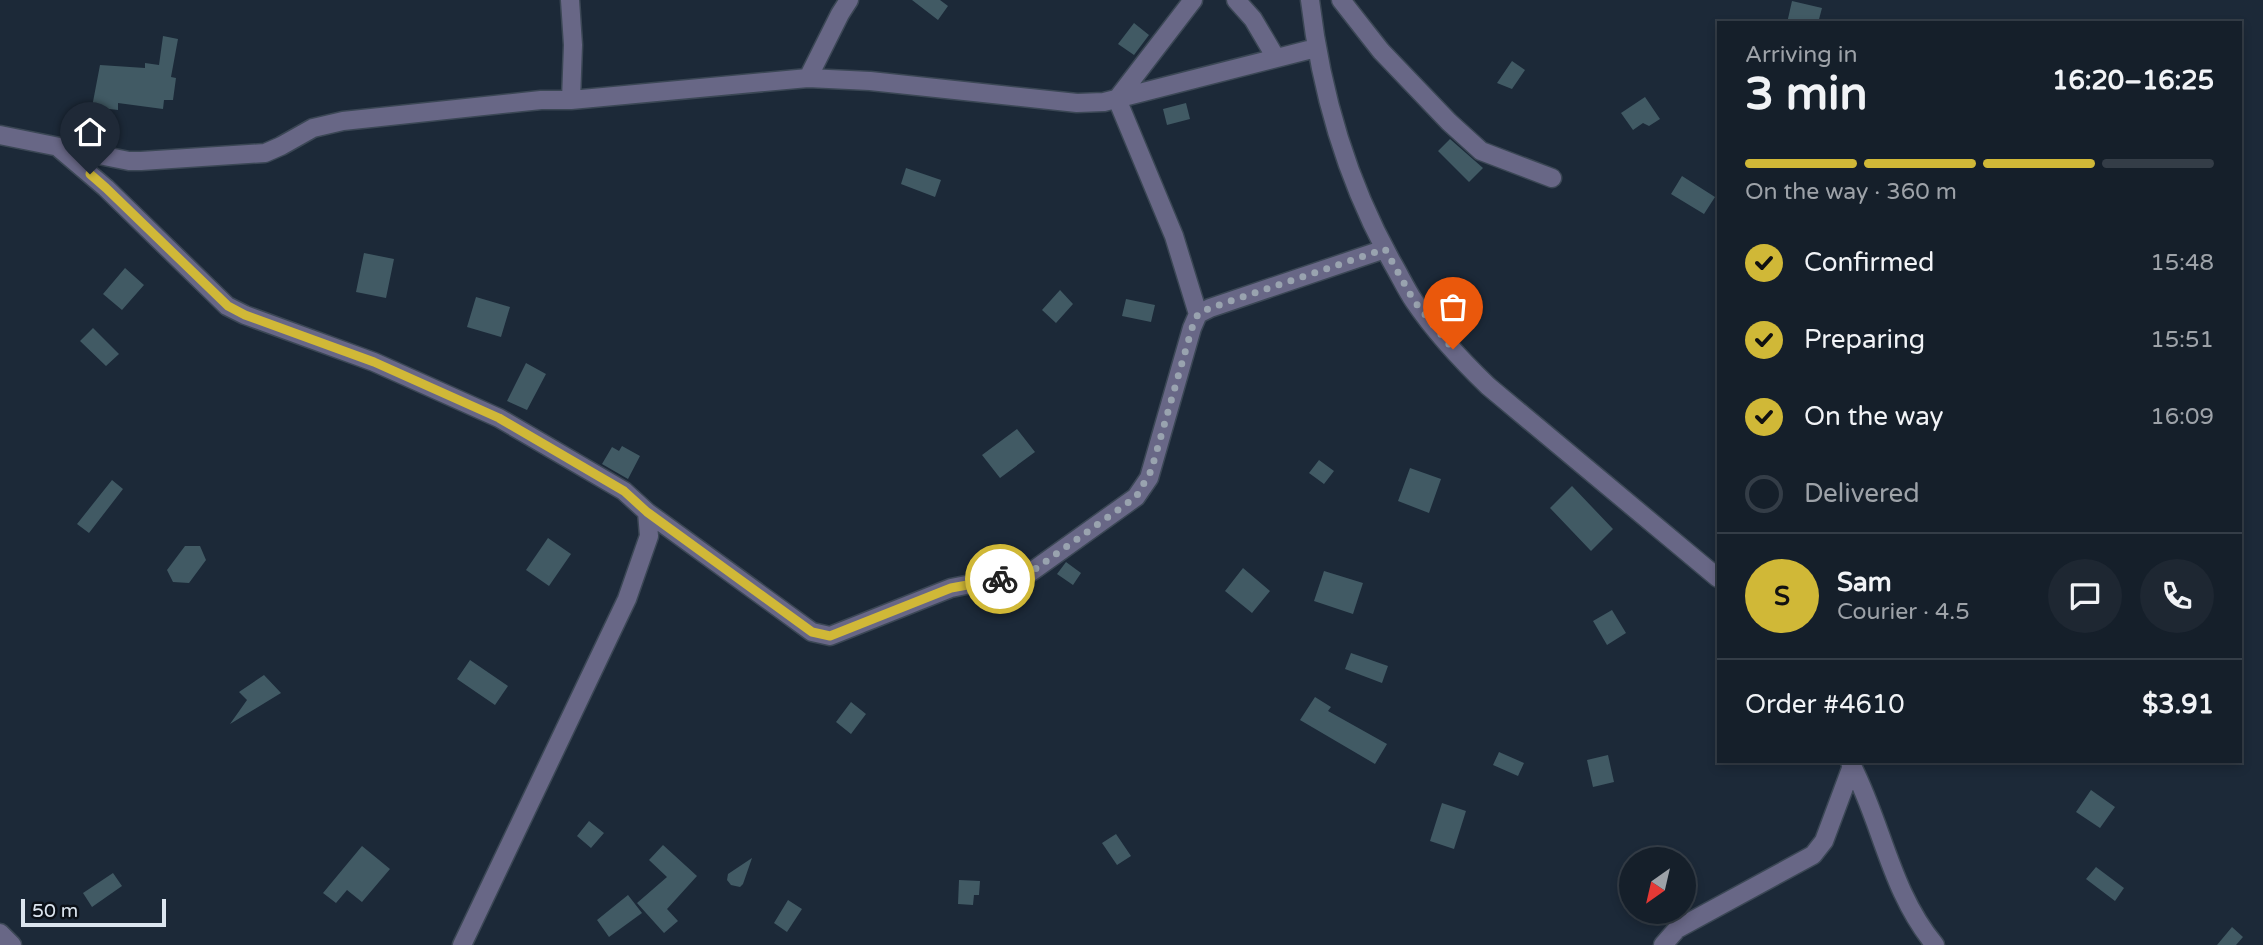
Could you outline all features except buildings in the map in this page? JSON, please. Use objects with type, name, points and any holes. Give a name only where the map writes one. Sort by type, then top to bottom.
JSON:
[{"type":"street","points":[[570,0],[573,45],[571,100]]},
{"type":"street","points":[[808,78],[849,0]]},
{"type":"street","points":[[1117,99],[1193,0]]},
{"type":"street","points":[[1236,0],[1253,19],[1276,58]]},
{"type":"street","points":[[1310,0],[1316,48],[1340,143],[1364,206],[1414,301],[1464,362],[1509,405],[1717,577]]},
{"type":"street","points":[[1341,0],[1381,51],[1449,122],[1481,151],[1552,178]]},
{"type":"street","points":[[0,135],[129,161],[212,158],[265,153],[313,128],[343,121],[541,100],[571,100],[808,78],[870,81],[1077,103],[1117,99],[1316,48]]},
{"type":"street","points":[[1117,99],[1174,236],[1198,314]]},
{"type":"street","points":[[57,147],[106,188],[228,306],[245,315],[374,362],[499,418],[624,491],[647,512],[812,632],[823,636],[830,636],[951,588],[1031,572],[1141,492],[1151,471],[1198,314],[1385,249]]},
{"type":"street","points":[[462,945],[627,599],[649,536],[647,512]]},
{"type":"street","points":[[1663,945],[1677,929],[1813,855],[1824,841],[1851,764]]},
{"type":"street","points":[[1851,764],[1903,896],[1935,945]]},
{"type":"street","points":[[0,933],[12,945]]},
{"type":"way so far","points":[[1000,579],[1031,572],[1141,492],[1149,478],[1198,314],[1385,249],[1414,301],[1453,349]]},
{"type":"route","points":[[90,174],[228,306],[245,315],[374,362],[499,418],[624,491],[647,512],[812,632],[830,636],[951,588],[1000,579]]}]
